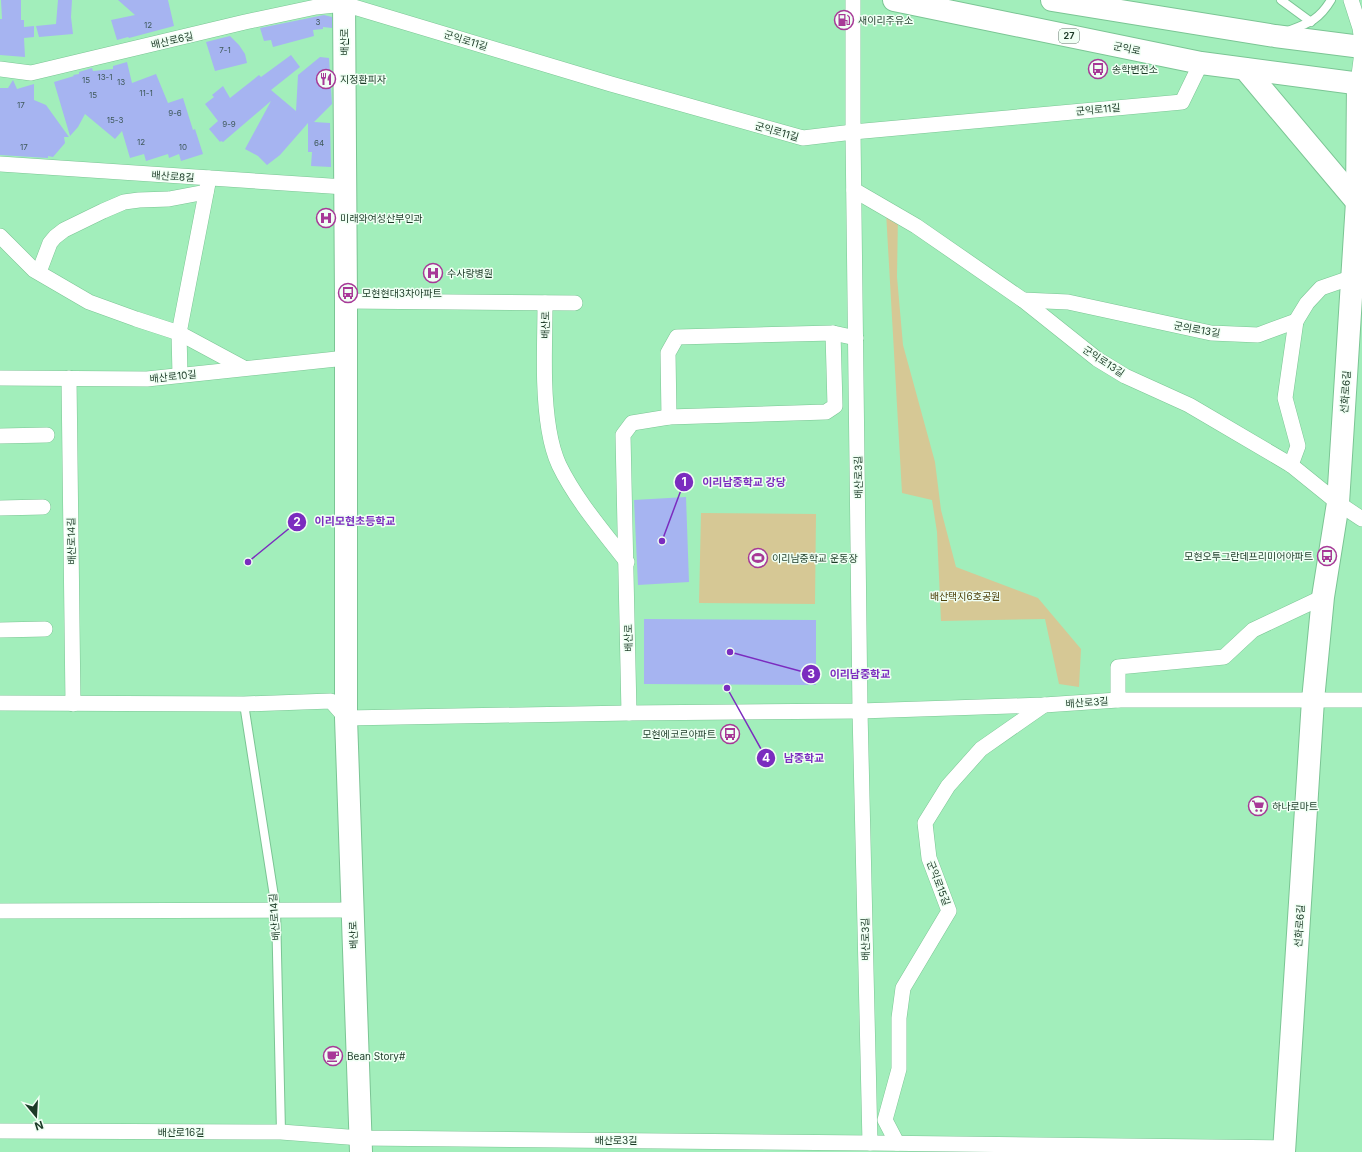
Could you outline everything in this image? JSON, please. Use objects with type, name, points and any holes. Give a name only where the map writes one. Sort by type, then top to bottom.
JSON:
[{"type":"street","points":[[853,0],[853,132]]},
{"type":"street","name":"군익로","points":[[894,0],[1201,63],[1360,83]]},
{"type":"street","points":[[1052,0],[1275,36],[1362,47]]},
{"type":"street","points":[[1351,0],[1360,28],[1362,42]]},
{"type":"street","name":"군익로11길","points":[[344,2],[611,84],[803,138],[853,132],[1182,102],[1201,63]]},
{"type":"street","name":"배산로6길","points":[[0,69],[31,73],[245,22],[344,2]]},
{"type":"street","name":"배산로","points":[[344,2],[346,718],[361,1145]]},
{"type":"street","points":[[1360,83],[1362,52]]},
{"type":"street","points":[[1245,69],[1360,201]]},
{"type":"street","name":"선화로6길","points":[[1284,1150],[1313,700],[1323,597],[1338,503],[1353,278],[1360,201],[1360,83]]},
{"type":"street","name":"배산로3길","points":[[853,132],[860,711],[870,1143]]},
{"type":"street","name":"배산로8길","points":[[0,164],[207,185],[345,187]]},
{"type":"street","points":[[39,272],[50,243],[55,236],[64,230],[124,202],[169,199],[207,185]]},
{"type":"street","points":[[180,375],[179,333],[207,185]]},
{"type":"street","name":"군익로13길","points":[[854,190],[916,226],[1023,300],[1097,359],[1125,376],[1189,405],[1291,465],[1338,503],[1362,519]]},
{"type":"street","points":[[0,236],[34,270],[89,302],[179,333],[244,368]]},
{"type":"street","points":[[1291,465],[1298,446],[1286,398],[1296,321],[1307,303],[1321,288],[1353,278]]},
{"type":"street","name":"군의로13길","points":[[1023,300],[1068,302],[1211,333],[1258,335],[1296,321]]},
{"type":"street","name":"배산로","points":[[346,301],[575,303]]},
{"type":"street","name":"배산로","points":[[546,303],[544,376],[545,401],[552,442],[559,464],[574,492],[627,562],[630,713]]},
{"type":"street","points":[[627,562],[623,435],[632,423],[669,417],[826,412],[835,406],[833,333]]},
{"type":"street","points":[[669,417],[668,353],[677,337],[833,333],[856,338]]},
{"type":"street","name":"배산로10길","points":[[0,378],[148,379],[346,358]]},
{"type":"street","name":"배산로14길","points":[[69,378],[74,704]]},
{"type":"street","points":[[0,436],[47,435]]},
{"type":"street","points":[[0,508],[43,507]]},
{"type":"street","points":[[1118,700],[1118,667],[1224,657],[1253,630],[1323,597]]},
{"type":"street","points":[[0,630],[45,630]]},
{"type":"street","name":"배산로3길","points":[[630,713],[860,711],[1044,705],[1118,700],[1313,700]]},
{"type":"street","points":[[1313,700],[1362,700]]},
{"type":"street","points":[[0,703],[244,704],[331,701],[346,718],[630,713]]},
{"type":"street","name":"군익로15길","points":[[897,1144],[885,1120],[899,1069],[899,1018],[903,988],[949,911],[929,858],[925,823],[948,786],[981,749],[1044,705]]},
{"type":"street","points":[[0,911],[352,910]]},
{"type":"street","name":"배산로16길","points":[[0,1131],[281,1132],[361,1145]]},
{"type":"street","name":"배산로3길","points":[[361,1145],[870,1143],[1284,1150]]},
{"type":"lane","points":[[1280,0],[1311,22]]},
{"type":"lane","points":[[1275,36],[1311,22],[1325,10],[1331,0]]},
{"type":"lane","name":"배산로14길","points":[[244,704],[276,910],[281,1132]]},
{"type":"green space","name":"배산택지6호공원","points":[[886,212],[898,215],[897,277],[903,345],[935,462],[941,510],[956,567],[1038,598],[1081,649],[1079,687],[1059,684],[1045,619],[941,621],[937,532],[932,500],[902,493]]},
{"type":"green space","name":"이리남중학교 운동장","points":[[701,513],[816,514],[815,604],[699,603]]},
{"type":"building","points":[[1,0],[21,0],[21,20],[24,20],[24,27],[34,26],[34,37],[24,38],[25,57],[0,55],[0,19],[2,19]]},
{"type":"building","points":[[58,0],[72,0],[71,17],[73,34],[39,37],[36,26],[56,24]]},
{"type":"building","points":[[118,0],[168,0],[174,26],[117,40],[111,20],[135,15]]},
{"type":"building","points":[[324,15],[332,17],[332,28],[323,27],[323,29],[313,30],[314,36],[273,47],[271,40],[264,41],[260,28]]},
{"type":"building","points":[[230,36],[245,54],[247,63],[215,71],[206,42]]},
{"type":"building","points":[[291,55],[300,67],[271,90],[296,111],[298,75],[320,57],[329,58],[332,104],[314,122],[330,123],[331,167],[311,166],[312,152],[308,152],[308,123],[280,155],[267,165],[258,156],[245,149],[271,101],[223,142],[220,142],[209,129],[218,121],[205,104],[214,97],[212,95],[223,86],[230,98],[259,75],[261,77]]},
{"type":"building","points":[[127,62],[132,83],[156,74],[168,103],[183,98],[193,130],[195,129],[203,154],[181,161],[179,154],[169,158],[168,154],[146,161],[144,154],[130,158],[122,131],[115,139],[85,114],[78,127],[70,136],[54,82],[74,76],[73,75],[79,74],[79,72],[92,68],[93,71],[113,69],[113,66]]},
{"type":"building","points":[[13,80],[17,89],[34,84],[34,100],[46,105],[69,137],[64,137],[65,143],[53,157],[0,155],[0,88],[8,88]]},
{"type":"building","points":[[686,497],[689,582],[638,585],[634,500]]},
{"type":"building","points":[[644,619],[816,620],[816,685],[644,684]]},
{"type":"place","name":"새이리주유소","points":[[844,20]]},
{"type":"place","name":"송학변전소","points":[[1098,69]]},
{"type":"place","name":"지정환피자","points":[[326,79]]},
{"type":"place","name":"미래와여성산부인과","points":[[326,218]]},
{"type":"place","name":"수사랑병원","points":[[433,273]]},
{"type":"place","name":"모현현대3차아파트","points":[[348,293]]},
{"type":"place","name":"이리남중학교 강당","points":[[662,541]]},
{"type":"place","name":"모현오투그란데프리미어아파트","points":[[1327,556]]},
{"type":"place","name":"이리남중학교 운동장","points":[[758,558]]},
{"type":"place","name":"이리모현초등학교","points":[[248,562]]},
{"type":"place","name":"이리남중학교","points":[[730,652]]},
{"type":"place","name":"남중학교","points":[[727,688]]},
{"type":"place","name":"모현에코르아파트","points":[[730,734]]},
{"type":"place","name":"하나로마트","points":[[1258,806]]},
{"type":"place","name":"Bean Story#","points":[[333,1056]]}]
